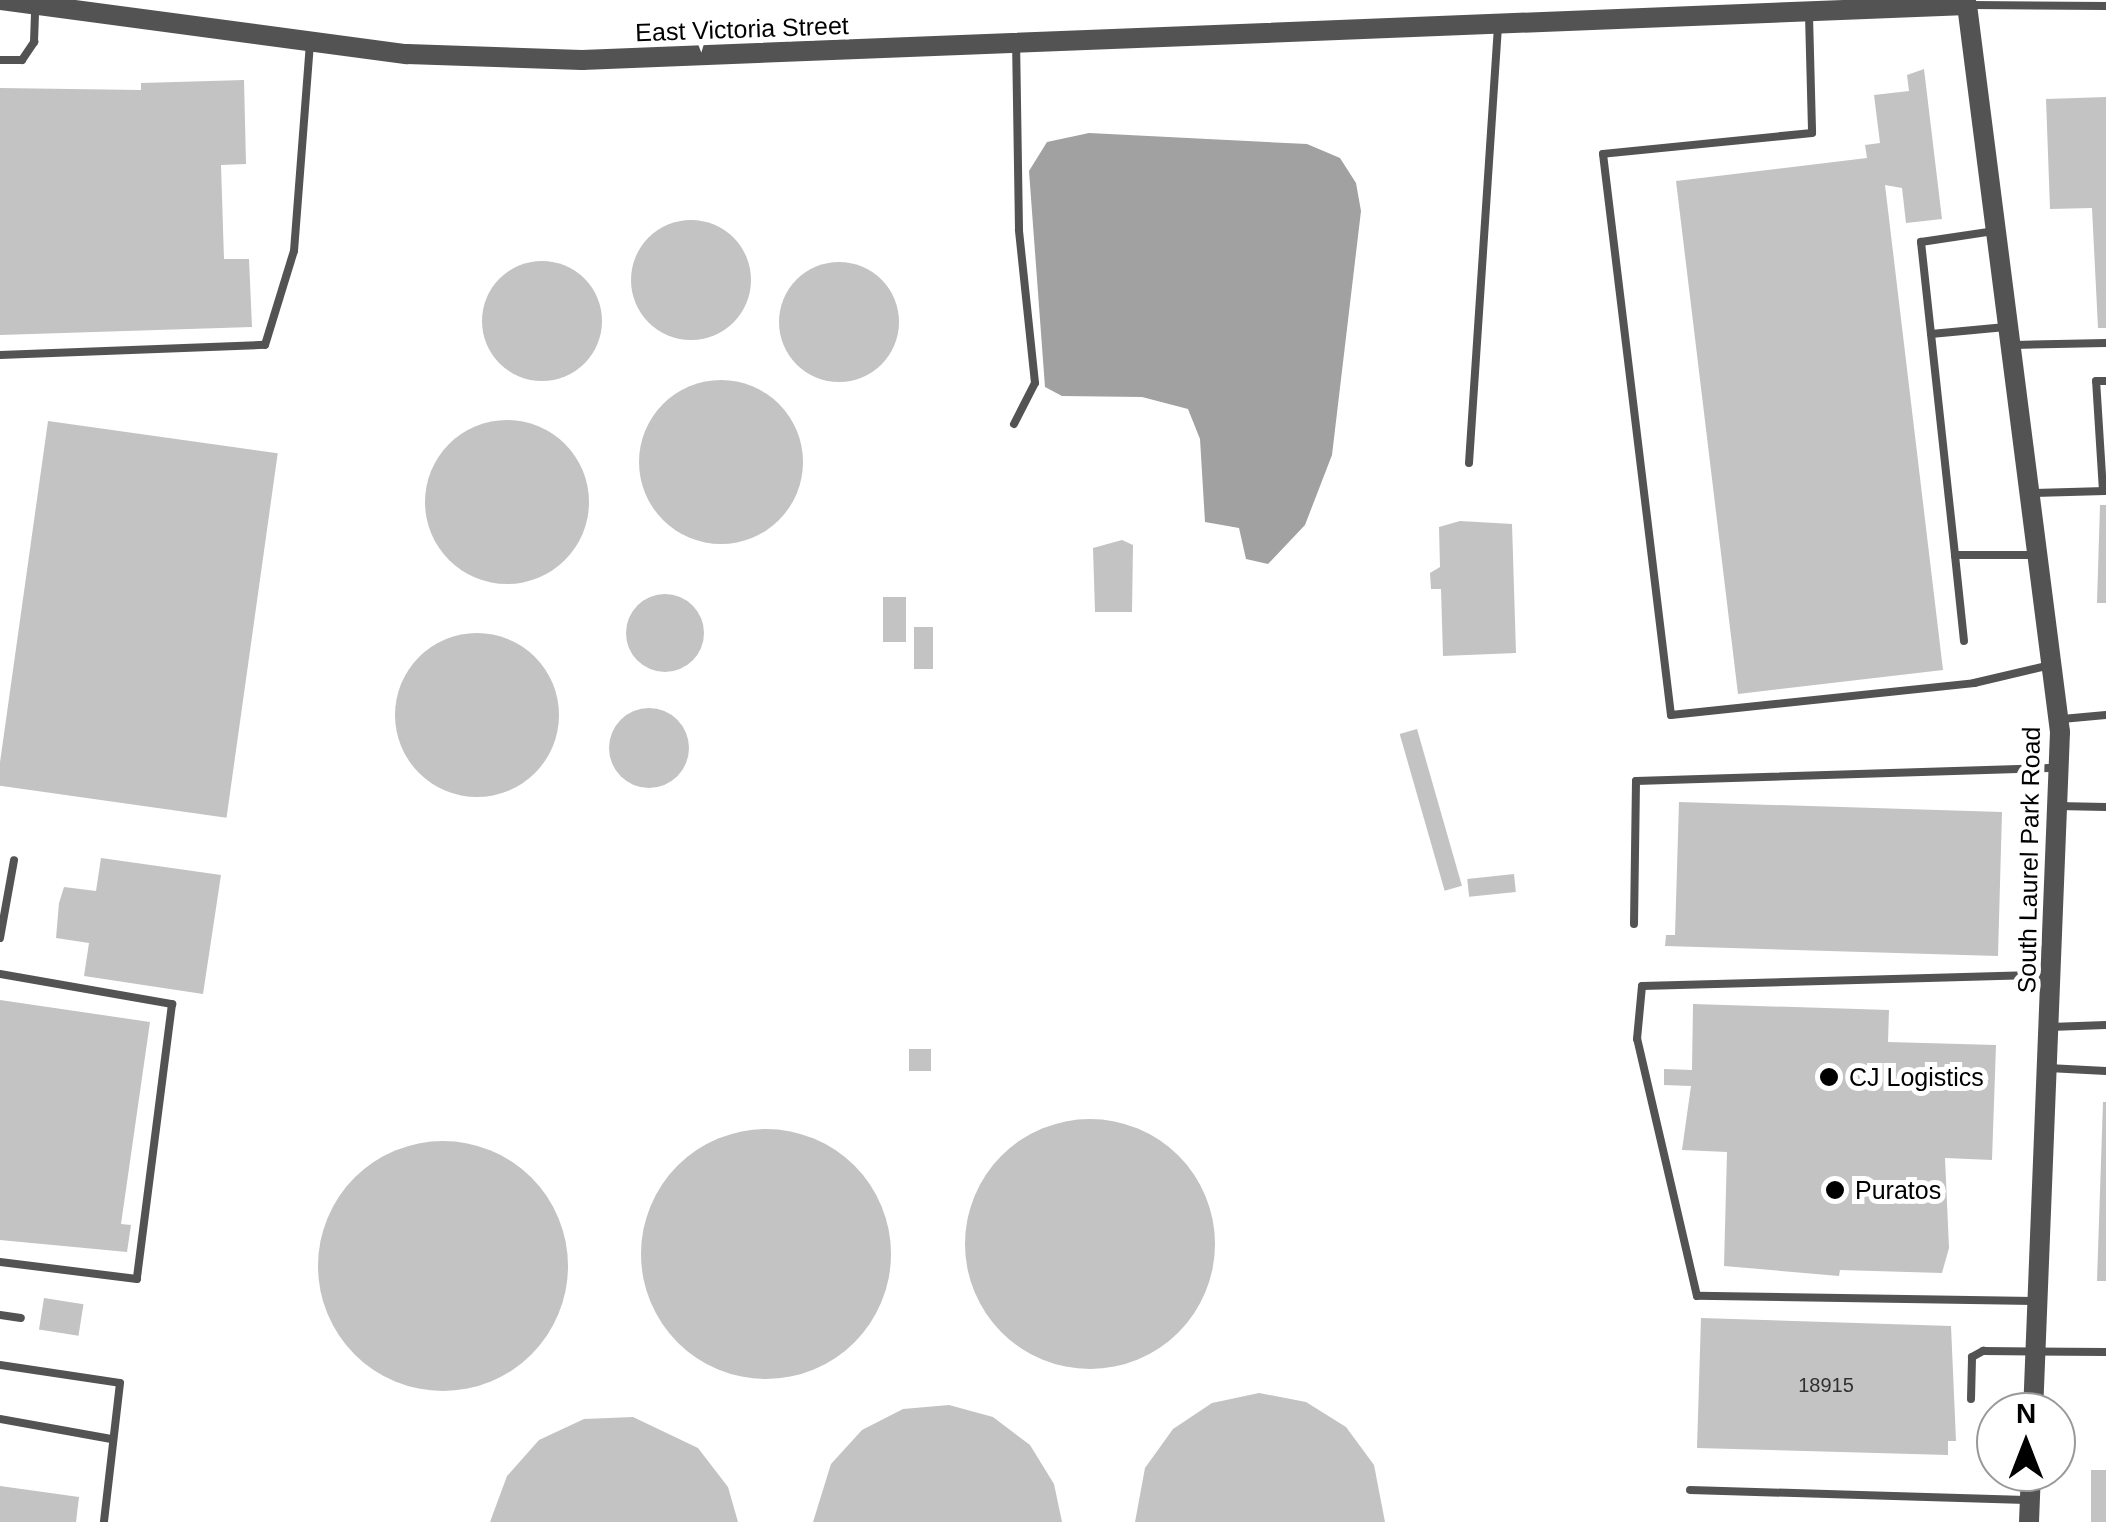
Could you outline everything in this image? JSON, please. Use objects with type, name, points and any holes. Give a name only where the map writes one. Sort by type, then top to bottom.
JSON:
[{"type":"street","name":"East Victoria Street","points":[[0,0],[350,46],[582,60],[1967,4]]},
{"type":"street","name":"South Laurel Park Road","points":[[1967,4],[2058,719],[2052,975],[2034,1392]]},
{"type":"street","points":[[2029,1522],[2030,1492]]},
{"type":"lane","points":[[0,60],[22,60],[34,42],[35,2]]},
{"type":"lane","points":[[1967,4],[2106,6]]},
{"type":"lane","points":[[1809,11],[1812,133],[1603,154],[1671,715],[1974,683],[2051,665]]},
{"type":"lane","points":[[1469,463],[1498,24]]},
{"type":"lane","points":[[0,355],[265,345],[294,251],[310,41]]},
{"type":"lane","points":[[1014,424],[1035,383],[1019,230],[1016,43]]},
{"type":"lane","points":[[1964,641],[1920,242],[1995,231]]},
{"type":"lane","points":[[1931,334],[2106,343]]},
{"type":"lane","points":[[2029,494],[2104,491],[2096,381],[2106,381]]},
{"type":"lane","points":[[1956,555],[2037,555]]},
{"type":"lane","points":[[2058,719],[2106,716]]},
{"type":"lane","points":[[1634,924],[1636,781],[2058,768]]},
{"type":"lane","points":[[2057,806],[2106,807]]},
{"type":"lane","points":[[0,938],[14,860]]},
{"type":"lane","points":[[0,974],[172,1004],[137,1279],[0,1262]]},
{"type":"lane","points":[[2038,1301],[1696,1296],[1638,1038],[1642,986],[2052,975]]},
{"type":"lane","points":[[2050,1027],[2106,1024]]},
{"type":"lane","points":[[2048,1068],[2106,1071]]},
{"type":"lane","points":[[0,1315],[21,1318]]},
{"type":"lane","points":[[1970,1399],[1972,1357],[2106,1352]]},
{"type":"lane","points":[[0,1365],[120,1383],[104,1522]]},
{"type":"lane","points":[[0,1418],[111,1438]]},
{"type":"lane","points":[[1690,1490],[2030,1500]]},
{"type":"shaded area","points":[[1089,133],[1307,144],[1340,158],[1356,183],[1361,211],[1332,455],[1305,525],[1268,564],[1246,559],[1239,528],[1205,522],[1200,439],[1188,409],[1142,397],[1062,396],[1045,387],[1029,171],[1047,142]]},
{"type":"building","points":[[1924,69],[1942,219],[1906,223],[1902,188],[1885,185],[1943,670],[1738,694],[1676,181],[1867,158],[1865,145],[1880,143],[1874,95],[1909,91],[1907,75]]},
{"type":"building","points":[[244,80],[246,164],[221,165],[224,259],[249,259],[252,327],[0,335],[0,88],[141,90],[141,83]]},
{"type":"building","points":[[2106,97],[2106,328],[2098,328],[2092,208],[2050,209],[2046,99]]},
{"type":"building","points":[[691,220],[714,225],[733,238],[746,257],[751,280],[746,303],[733,322],[714,335],[691,340],[668,335],[649,322],[636,303],[631,280],[636,257],[649,238],[668,225]]},
{"type":"building","points":[[542,261],[565,265],[585,278],[598,298],[602,321],[598,344],[585,364],[565,377],[542,381],[519,377],[499,364],[486,344],[482,321],[486,298],[499,278],[519,265]]},
{"type":"building","points":[[839,262],[862,267],[881,280],[894,299],[899,322],[894,345],[881,364],[862,377],[839,382],[816,377],[797,364],[784,345],[779,322],[784,299],[797,280],[816,267]]},
{"type":"building","points":[[721,380],[752,386],[779,404],[797,431],[803,462],[797,493],[779,520],[752,538],[721,544],[690,538],[663,520],[645,493],[639,462],[645,431],[663,404],[690,386]]},
{"type":"building","points":[[507,420],[539,426],[565,444],[583,470],[589,502],[583,534],[565,560],[539,578],[507,584],[475,578],[449,560],[431,534],[425,502],[431,470],[449,444],[475,426]]},
{"type":"building","points":[[48,421],[278,453],[227,818],[0,786],[0,763]]},
{"type":"building","points":[[2100,505],[2106,505],[2106,603],[2097,603]]},
{"type":"building","points":[[1460,521],[1512,524],[1516,653],[1443,656],[1441,589],[1431,589],[1430,573],[1440,567],[1439,527]]},
{"type":"building","points":[[1122,540],[1133,545],[1132,612],[1095,612],[1093,548]]},
{"type":"building","points":[[665,594],[693,605],[704,633],[693,661],[665,672],[637,661],[626,633],[637,605]]},
{"type":"building","points":[[883,597],[906,597],[906,642],[883,642]]},
{"type":"building","points":[[914,627],[933,627],[933,669],[914,669]]},
{"type":"building","points":[[477,633],[509,639],[535,657],[553,683],[559,715],[553,747],[535,773],[509,791],[477,797],[445,791],[419,773],[401,747],[395,715],[401,683],[419,657],[445,639]]},
{"type":"building","points":[[641,708],[657,708],[678,719],[689,748],[678,777],[657,788],[641,788],[627,782],[615,770],[609,756],[609,740],[615,726],[627,714]]},
{"type":"building","points":[[1417,729],[1462,886],[1445,891],[1400,734]]},
{"type":"building","points":[[1679,802],[2002,812],[1998,956],[1665,946],[1666,935],[1675,935]]},
{"type":"building","points":[[101,858],[221,875],[203,994],[84,976],[89,943],[56,938],[59,903],[64,887],[96,891]]},
{"type":"building","points":[[1514,874],[1516,892],[1469,897],[1467,879]]},
{"type":"building","points":[[0,1000],[150,1022],[121,1224],[131,1225],[127,1252],[0,1240]]},
{"type":"building","name":"CJ Logistics","points":[[1693,1004],[1889,1010],[1888,1042],[1996,1045],[1992,1160],[1945,1158],[1949,1248],[1942,1273],[1840,1270],[1839,1276],[1724,1266],[1727,1152],[1682,1150],[1691,1086],[1664,1085],[1664,1069],[1692,1070]]},
{"type":"building","points":[[909,1049],[931,1049],[931,1071],[909,1071]]},
{"type":"building","points":[[2103,1102],[2106,1281],[2097,1281]]},
{"type":"building","points":[[1090,1119],[1138,1129],[1178,1156],[1205,1196],[1215,1244],[1205,1292],[1178,1332],[1138,1359],[1090,1369],[1042,1359],[1002,1332],[975,1292],[965,1244],[975,1196],[1002,1156],[1042,1129]]},
{"type":"building","points":[[766,1129],[814,1139],[854,1166],[881,1206],[891,1254],[881,1302],[854,1342],[814,1369],[766,1379],[718,1369],[678,1342],[651,1302],[641,1254],[651,1206],[678,1166],[718,1139]]},
{"type":"building","points":[[443,1141],[491,1151],[531,1178],[558,1218],[568,1266],[558,1314],[531,1354],[491,1381],[443,1391],[395,1381],[355,1354],[328,1314],[318,1266],[328,1218],[355,1178],[395,1151]]},
{"type":"building","points":[[44,1298],[84,1304],[79,1336],[39,1330]]},
{"type":"building","points":[[1701,1318],[1951,1326],[1956,1441],[1948,1441],[1948,1455],[1697,1448]]},
{"type":"building","points":[[1259,1393],[1306,1402],[1346,1427],[1374,1465],[1385,1522],[1135,1522],[1145,1468],[1173,1429],[1212,1403]]},
{"type":"building","points":[[949,1405],[993,1417],[1030,1445],[1054,1484],[1062,1522],[813,1522],[831,1464],[862,1430],[903,1409]]},
{"type":"building","points":[[633,1417],[698,1448],[728,1487],[738,1522],[490,1522],[507,1476],[539,1440],[584,1419]]},
{"type":"building","points":[[2091,1470],[2106,1470],[2106,1522],[2091,1522]]},
{"type":"building","points":[[0,1486],[79,1497],[76,1522],[0,1522]]},
{"type":"place","name":"CJ Logistics","points":[[1829,1077]]},
{"type":"place","name":"Puratos","points":[[1835,1190]]}]
